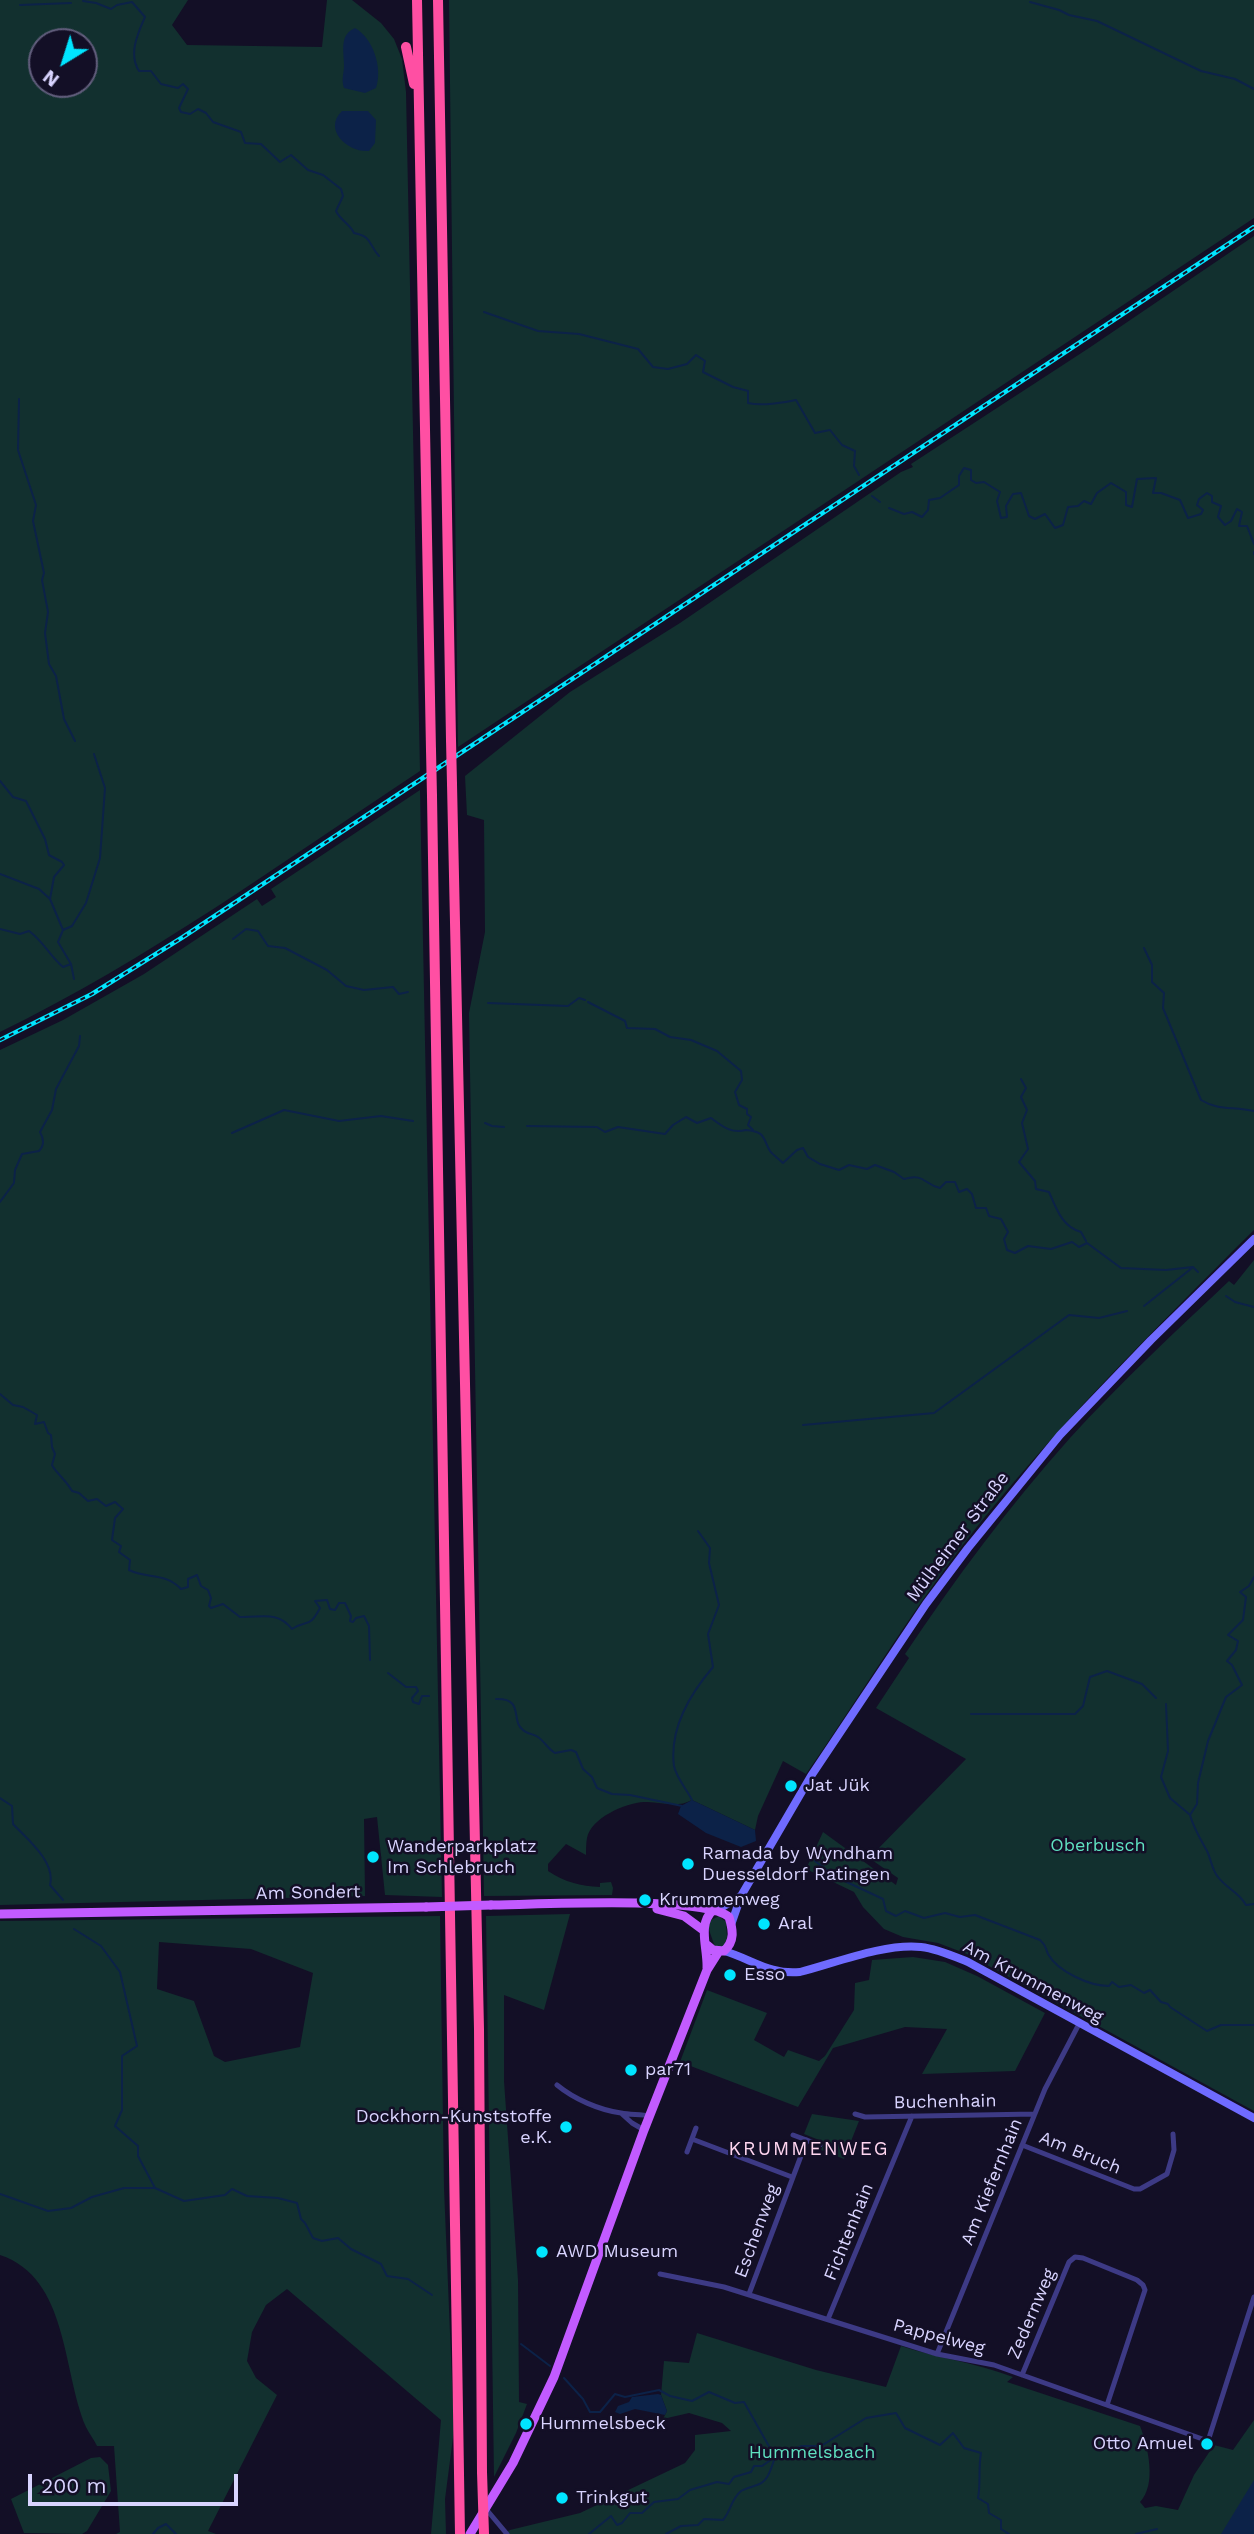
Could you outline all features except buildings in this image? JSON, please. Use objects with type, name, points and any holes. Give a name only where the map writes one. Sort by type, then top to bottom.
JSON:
[{"type":"highway","points":[[417,0],[460,2529]]},
{"type":"highway","points":[[438,0],[479,2029],[484,2534]]},
{"type":"highway","points":[[406,47],[419,107]]},
{"type":"main road","name":"Mülheimer Straße","points":[[731,1925],[741,1896],[811,1776],[926,1605],[968,1548],[1060,1435],[1151,1340],[1254,1239]]},
{"type":"main road","name":"Mülheimer Straße","points":[[715,1910],[741,1896]]},
{"type":"main road","name":"Am Sondert","points":[[0,1914],[638,1902],[715,1910]]},
{"type":"main road","name":"Am Sondert","points":[[617,1904],[659,1909],[684,1916],[703,1930]]},
{"type":"main road","points":[[707,1970],[707,1945],[703,1930],[705,1920],[715,1910],[729,1917],[732,1940],[743,1956]]},
{"type":"main road","points":[[470,2534],[513,2463],[554,2377],[644,2130],[707,1970],[732,1940]]},
{"type":"main road","points":[[707,1945],[722,1951]]},
{"type":"main road","name":"Am Krummenweg","points":[[722,1951],[743,1956],[767,1969],[788,1973],[888,1949],[921,1947],[943,1952],[968,1962],[1254,2118]]},
{"type":"street","name":"Am Kiefernhain","points":[[937,2354],[1045,2089],[1079,2024]]},
{"type":"street","points":[[557,2085],[570,2097],[622,2114],[650,2116]]},
{"type":"street","points":[[622,2114],[644,2130]]},
{"type":"street","name":"Buchenhain","points":[[855,2114],[865,2117],[1035,2114]]},
{"type":"street","name":"Fichtenhain","points":[[828,2319],[912,2116]]},
{"type":"street","points":[[687,2152],[696,2128]]},
{"type":"street","points":[[793,2134],[820,2145]]},
{"type":"street","name":"Am Bruch","points":[[1022,2145],[1140,2189],[1167,2174],[1174,2150],[1174,2134]]},
{"type":"street","name":"Eschenweg","points":[[692,2139],[792,2177]]},
{"type":"street","name":"Eschenweg","points":[[749,2294],[807,2140]]},
{"type":"street","name":"Zedernweg","points":[[1022,2375],[1069,2262],[1075,2257],[1083,2258],[1137,2280],[1145,2290],[1107,2405]]},
{"type":"street","name":"Pappelweg","points":[[660,2274],[749,2294],[937,2354],[994,2365],[1208,2441],[1251,2312]]},
{"type":"street","points":[[1251,2312],[1254,2297]]},
{"type":"street","points":[[486,2509],[508,2534]]},
{"type":"green space","points":[[0,0],[188,0],[172,25],[187,45],[322,47],[327,0],[352,0],[381,23],[394,39],[402,59],[406,92],[420,771],[162,942],[55,1004],[0,1032]]},
{"type":"green space","points":[[449,0],[1254,0],[1254,218],[458,747]]},
{"type":"green space","points":[[1254,236],[1254,1230],[1103,1384],[1030,1463],[962,1546],[921,1602],[806,1774],[783,1761],[758,1816],[755,1830],[692,1800],[674,1804],[636,1803],[610,1813],[595,1824],[587,1838],[586,1855],[566,1844],[548,1864],[548,1871],[573,1883],[600,1887],[600,1883],[611,1882],[612,1895],[484,1896],[469,1013],[485,932],[484,820],[467,815],[465,776],[570,692],[680,623],[901,472],[913,467],[911,464]]},
{"type":"green space","points":[[420,790],[442,1897],[385,1895],[377,1817],[364,1819],[365,1896],[0,1905],[0,1050],[63,1020],[144,974],[257,899],[262,906],[276,897],[271,889]]},
{"type":"green space","name":"Oberbusch","points":[[1254,1260],[1254,2111],[967,1954],[938,1943],[903,1937],[884,1929],[863,1907],[854,1892],[806,1869],[823,1832],[896,1885],[898,1878],[869,1858],[966,1759],[876,1708],[909,1658],[905,1654],[984,1543],[1070,1438],[1229,1281],[1234,1285]]},
{"type":"green space","points":[[570,1914],[544,2010],[504,1995],[504,2081],[518,2280],[519,2402],[527,2404],[494,2477],[486,1916]]},
{"type":"green space","points":[[440,1916],[444,2188],[454,2430],[445,2499],[446,2534],[431,2534],[441,2420],[287,2289],[266,2305],[252,2332],[247,2361],[256,2378],[277,2395],[208,2531],[216,2534],[116,2534],[120,2532],[114,2446],[97,2446],[86,2427],[60,2329],[39,2284],[23,2267],[0,2255],[0,1921]],"holes":[[[159,1942],[251,1949],[313,1973],[300,2047],[225,2062],[214,2056],[194,2001],[157,1989]]]},
{"type":"green space","points":[[719,1916],[726,1922],[727,1937],[724,1947],[715,1947],[708,1927],[711,1920]]},
{"type":"green space","points":[[913,1957],[945,1962],[1045,2013],[1015,2071],[922,2074],[947,2029],[905,2027],[833,2048],[798,2107],[680,2062],[707,1990],[767,2013],[754,2040],[784,2057],[788,2050],[819,2061],[825,2056],[854,2010],[855,1983],[869,1980],[872,1960]]},
{"type":"green space","points":[[812,2114],[859,2121],[844,2159],[821,2150],[824,2142],[804,2134]]},
{"type":"green space","name":"Hummelsbach","points":[[697,2333],[816,2370],[886,2387],[901,2346],[999,2372],[1013,2377],[1007,2382],[1140,2426],[1146,2444],[1150,2476],[1140,2502],[1145,2508],[1156,2506],[1178,2510],[1194,2475],[1214,2445],[1233,2450],[1254,2420],[1254,2534],[503,2534],[580,2513],[685,2463],[695,2450],[695,2435],[731,2431],[722,2423],[689,2413],[663,2419],[667,2411],[661,2395],[664,2361],[689,2363]]},
{"type":"green space","points":[[100,2457],[108,2465],[111,2491],[87,2531],[82,2534],[24,2533],[11,2499],[91,2458]]},
{"type":"water","points":[[355,28],[367,39],[377,63],[376,88],[365,93],[344,88],[343,85],[344,39]]},
{"type":"water","points":[[342,111],[368,111],[376,120],[375,143],[369,151],[361,151],[340,139],[335,126]]},
{"type":"water","points":[[692,1800],[755,1830],[756,1841],[741,1847],[706,1833],[678,1814],[681,1806]]},
{"type":"water","points":[[661,2395],[667,2411],[665,2415],[635,2409],[620,2414],[615,2412],[618,2406],[629,2402],[632,2397]]},
{"type":"water","points":[[1254,2480],[1254,2534],[1221,2534]]},
{"type":"waterway","points":[[83,1],[111,9],[132,2],[145,17],[134,51],[139,71],[151,71],[161,84],[178,88],[183,84],[188,89],[179,108],[181,112],[190,114],[198,109],[206,113],[213,122],[241,132],[245,143],[261,144],[280,162],[291,155],[308,170],[323,175],[341,189],[343,196],[336,211],[338,214],[354,233],[367,239],[379,256]]},
{"type":"waterway","points":[[1030,2],[1097,21],[1201,71],[1235,79],[1254,89]]},
{"type":"waterway","points":[[20,5],[71,3]]},
{"type":"waterway","points":[[484,312],[538,331],[579,334],[638,349],[653,367],[668,369],[687,364],[696,355],[705,361],[703,372],[733,387],[748,391],[748,403],[796,400],[815,433],[830,430],[842,445],[855,451],[854,466],[859,475]]},
{"type":"waterway","points":[[19,399],[18,450],[36,505],[33,521],[44,573],[42,580],[48,612],[45,633],[49,664],[56,676],[64,719],[75,741]]},
{"type":"waterway","points":[[889,508],[904,514],[912,512],[922,517],[928,510],[929,500],[940,498],[959,485],[959,476],[964,468],[971,470],[971,480],[976,483],[984,482],[1000,492],[997,501],[1001,518],[1007,517],[1006,506],[1013,494],[1021,493],[1029,516],[1035,519],[1045,514],[1055,528],[1063,525],[1068,507],[1078,506],[1084,501],[1091,504],[1097,493],[1111,483],[1126,492],[1126,505],[1132,507],[1137,479],[1156,478],[1153,493],[1180,500],[1188,518],[1201,514],[1203,510],[1197,505],[1199,499],[1207,493],[1212,496],[1212,502],[1221,506],[1218,517],[1225,525],[1231,521],[1237,509],[1242,512],[1239,526],[1247,526],[1254,544]]},
{"type":"waterway","points":[[872,496],[880,502]]},
{"type":"waterway","points":[[63,930],[72,926],[86,903],[100,858],[105,788],[94,754]]},
{"type":"waterway","points":[[0,781],[13,797],[26,801],[45,839],[49,855],[64,865],[54,877],[50,899]]},
{"type":"waterway","points":[[0,874],[39,889],[50,899],[63,930],[58,942],[71,964],[74,979]]},
{"type":"waterway","points":[[0,929],[20,934],[29,931],[63,967],[71,964]]},
{"type":"waterway","points":[[233,939],[246,929],[258,931],[268,946],[285,948],[327,970],[346,986],[364,990],[393,987],[399,994],[408,992]]},
{"type":"waterway","points":[[1144,948],[1152,965],[1152,982],[1164,993],[1163,1008],[1201,1100],[1220,1107],[1254,1111]]},
{"type":"waterway","points":[[488,1003],[568,1006],[579,998],[585,1000]]},
{"type":"waterway","points":[[588,1002],[625,1021],[627,1028],[655,1029],[670,1037],[691,1040],[717,1051],[741,1071],[742,1080],[735,1092],[739,1105],[747,1109],[747,1114],[751,1117],[748,1125],[753,1130]]},
{"type":"waterway","points":[[0,1202],[14,1183],[15,1170],[22,1154],[39,1151],[42,1146],[40,1132],[52,1110],[56,1089],[79,1046],[80,1036]]},
{"type":"waterway","points":[[1021,1079],[1026,1088],[1021,1097],[1027,1110],[1022,1123],[1028,1149],[1019,1162],[1035,1181],[1036,1189],[1049,1192],[1064,1221],[1074,1230],[1081,1232],[1086,1241]]},
{"type":"waterway","points":[[232,1133],[284,1110],[339,1121],[381,1116],[413,1121]]},
{"type":"waterway","points":[[527,1126],[597,1127],[605,1132],[618,1127],[665,1134],[686,1117],[697,1123],[711,1118],[731,1130],[760,1134],[770,1151],[783,1163],[803,1148],[808,1157],[839,1170],[849,1165],[867,1169],[875,1165],[904,1179],[916,1177],[940,1188],[946,1182],[955,1182],[959,1192],[967,1189],[972,1194],[976,1208],[986,1208],[989,1216],[1001,1219],[1008,1232],[1004,1239],[1007,1250],[1015,1253],[1028,1246],[1051,1249],[1072,1242],[1079,1247],[1087,1243],[1121,1268],[1166,1270],[1193,1267],[1198,1272]]},
{"type":"waterway","points":[[485,1123],[504,1127]]},
{"type":"waterway","points":[[1144,1306],[1192,1268]]},
{"type":"waterway","points":[[1226,1296],[1235,1302],[1254,1307]]},
{"type":"waterway","points":[[803,1425],[934,1413],[1069,1315],[1099,1318],[1127,1311]]},
{"type":"waterway","points":[[0,1394],[13,1405],[37,1415],[35,1424],[44,1422],[51,1435],[55,1454],[52,1465],[72,1491],[88,1501],[97,1499],[106,1506],[115,1502],[123,1509],[115,1518],[112,1540],[121,1546],[119,1552],[130,1560],[129,1570],[169,1580],[181,1589],[188,1587],[188,1579],[197,1575],[201,1586],[208,1590],[211,1608],[223,1604],[240,1617],[274,1617],[292,1629],[313,1619],[320,1608],[315,1601],[327,1600],[330,1609],[335,1610],[339,1603],[345,1603],[351,1616],[350,1621],[364,1616],[369,1626],[370,1660]]},
{"type":"waterway","points":[[692,1800],[675,1770],[673,1752],[683,1712],[713,1667],[708,1634],[719,1605],[709,1563],[710,1548],[698,1531]]},
{"type":"waterway","points":[[1254,1577],[1249,1586],[1240,1592],[1246,1597],[1243,1620],[1228,1635],[1238,1641],[1236,1650],[1227,1661],[1232,1665],[1242,1685],[1226,1697],[1208,1741],[1198,1783],[1197,1804],[1190,1815],[1216,1874],[1246,1905],[1254,1904]]},
{"type":"waterway","points":[[971,1714],[1075,1714],[1083,1706],[1090,1677],[1107,1671],[1142,1684],[1156,1698]]},
{"type":"waterway","points":[[388,1673],[406,1687],[416,1687],[418,1691],[412,1698],[413,1702],[419,1704],[422,1696],[429,1696]]},
{"type":"waterway","points":[[496,1699],[511,1702],[519,1726],[538,1737],[550,1750],[555,1753],[571,1750],[576,1752],[583,1769],[592,1777],[597,1788],[612,1794],[682,1806]]},
{"type":"waterway","points":[[1166,1704],[1168,1751],[1161,1777],[1170,1798],[1189,1814]]},
{"type":"waterway","points":[[0,1798],[12,1806],[13,1824],[45,1860],[51,1876],[50,1885],[63,1900]]},
{"type":"waterway","points":[[815,1861],[836,1877],[883,1899],[886,1911],[896,1916],[905,1911],[924,1918],[945,1913],[960,1917],[975,1915],[1040,1940],[1059,1967],[1084,1981],[1109,1986],[1112,1982],[1119,1987],[1131,1985],[1144,1993],[1150,1990],[1161,2002],[1207,2031],[1221,2025],[1254,2025]]},
{"type":"waterway","points":[[74,1929],[101,1946],[120,1972],[137,2046],[122,2056],[122,2110],[115,2126],[138,2146],[138,2156],[155,2188]]},
{"type":"waterway","points":[[0,2194],[48,2211],[71,2208],[92,2197],[124,2188],[155,2188],[184,2201],[225,2195],[232,2189],[247,2196],[278,2198],[297,2203],[301,2219],[313,2238],[322,2241],[338,2238],[351,2249],[381,2264],[387,2276],[408,2279],[432,2295]]},
{"type":"waterway","points":[[521,2344],[550,2366]]},
{"type":"waterway","points":[[564,2378],[583,2399],[590,2412],[600,2412],[615,2394],[625,2397],[659,2390],[670,2396],[692,2401],[709,2392],[735,2403],[744,2402],[775,2457],[767,2477],[761,2483],[738,2494],[723,2520],[704,2519],[698,2525],[681,2526],[666,2534]]},
{"type":"waterway","name":"Hummelsbach","points":[[589,2534],[611,2516],[617,2525],[630,2513],[642,2513],[654,2502],[678,2499],[690,2490],[717,2482],[729,2484],[734,2477],[751,2472],[754,2466],[762,2466],[775,2457],[802,2446],[821,2446],[866,2418],[896,2413],[905,2428],[940,2445],[953,2433],[964,2448],[981,2453],[978,2498],[988,2504],[989,2513],[1001,2520],[1001,2529],[1009,2534]]},
{"type":"waterway","name":"Hummelsbach","points":[[153,2534],[166,2524],[176,2534]]},
{"type":"waterway","name":"Hummelsbach","points":[[1136,2534],[1157,2529]]},
{"type":"railway","points":[[0,1040],[92,994],[183,937],[1254,227]]},
{"type":"place","name":"Jat Jük","points":[[791,1786]]},
{"type":"place","name":"Wanderparkplatz Im Schlebruch","points":[[373,1857]]},
{"type":"place","name":"Ramada by Wyndham Duesseldorf Ratingen","points":[[688,1864]]},
{"type":"place","name":"Krummenweg","points":[[645,1900]]},
{"type":"place","name":"Aral","points":[[764,1924]]},
{"type":"place","name":"Esso","points":[[730,1975]]},
{"type":"place","name":"par71","points":[[631,2070]]},
{"type":"place","name":"Dockhorn-Kunststoffe e.K.","points":[[566,2127]]},
{"type":"place","name":"AWD Museum","points":[[542,2252]]},
{"type":"place","name":"Hummelsbeck","points":[[526,2424]]},
{"type":"place","name":"Otto Amuel","points":[[1207,2444]]},
{"type":"place","name":"Trinkgut","points":[[562,2498]]},
{"type":"district","name":"KRUMMENWEG","points":[[809,2149]]}]
